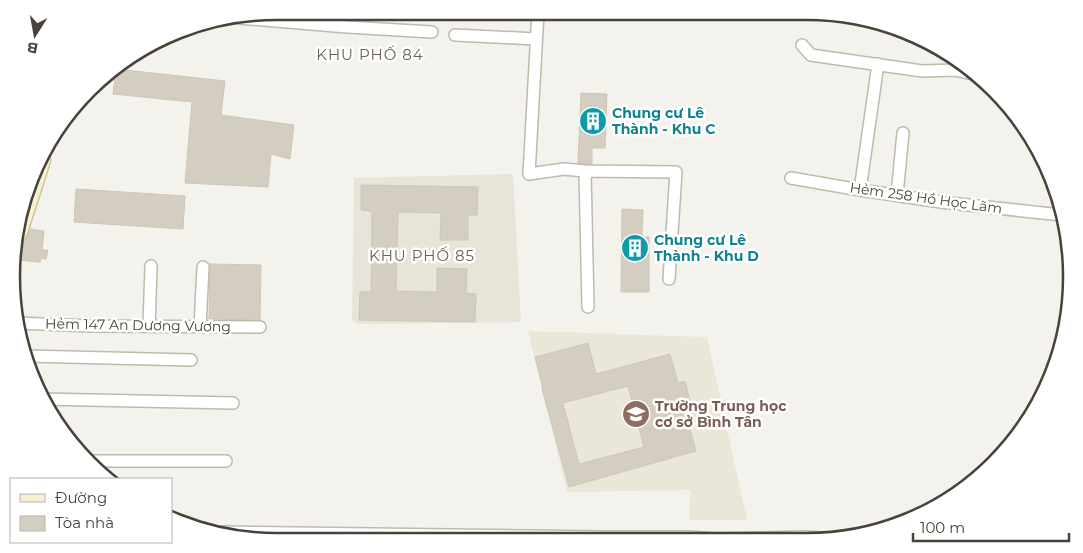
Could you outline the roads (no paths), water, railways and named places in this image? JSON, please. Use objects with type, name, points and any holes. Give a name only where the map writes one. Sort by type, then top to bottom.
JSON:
[{"type":"street","points":[[269,20],[432,32]]},
{"type":"street","points":[[537,20],[529,174],[564,169],[676,172],[669,279]]},
{"type":"street","points":[[455,35],[536,39]]},
{"type":"street","points":[[802,45],[811,55],[922,71],[960,71]]},
{"type":"street","points":[[860,190],[878,64]]},
{"type":"street","points":[[897,196],[903,133]]},
{"type":"street","points":[[585,171],[588,307]]},
{"type":"street","name":"Hẻm 258 Hồ Học Lãm","points":[[791,178],[897,196],[1055,214]]},
{"type":"street","points":[[150,326],[151,266]]},
{"type":"street","points":[[200,327],[203,267]]},
{"type":"street","name":"Hẻm 147 An Dương Vương","points":[[24,323],[90,326],[260,327]]},
{"type":"street","points":[[33,356],[191,360]]},
{"type":"street","points":[[51,399],[233,403]]},
{"type":"street","points":[[98,461],[226,461]]},
{"type":"place","name":"Chung cư Lê Thành - Khu C","points":[[593,121]]},
{"type":"place","name":"Chung cư Lê Thành - Khu D","points":[[635,248]]},
{"type":"place","name":"Trường Trung học cơ sở Bình Tân","points":[[636,414]]},
{"type":"district","name":"KHU PHỐ 84","points":[[370,55]]},
{"type":"district","name":"KHU PHỐ 85","points":[[422,256]]}]
